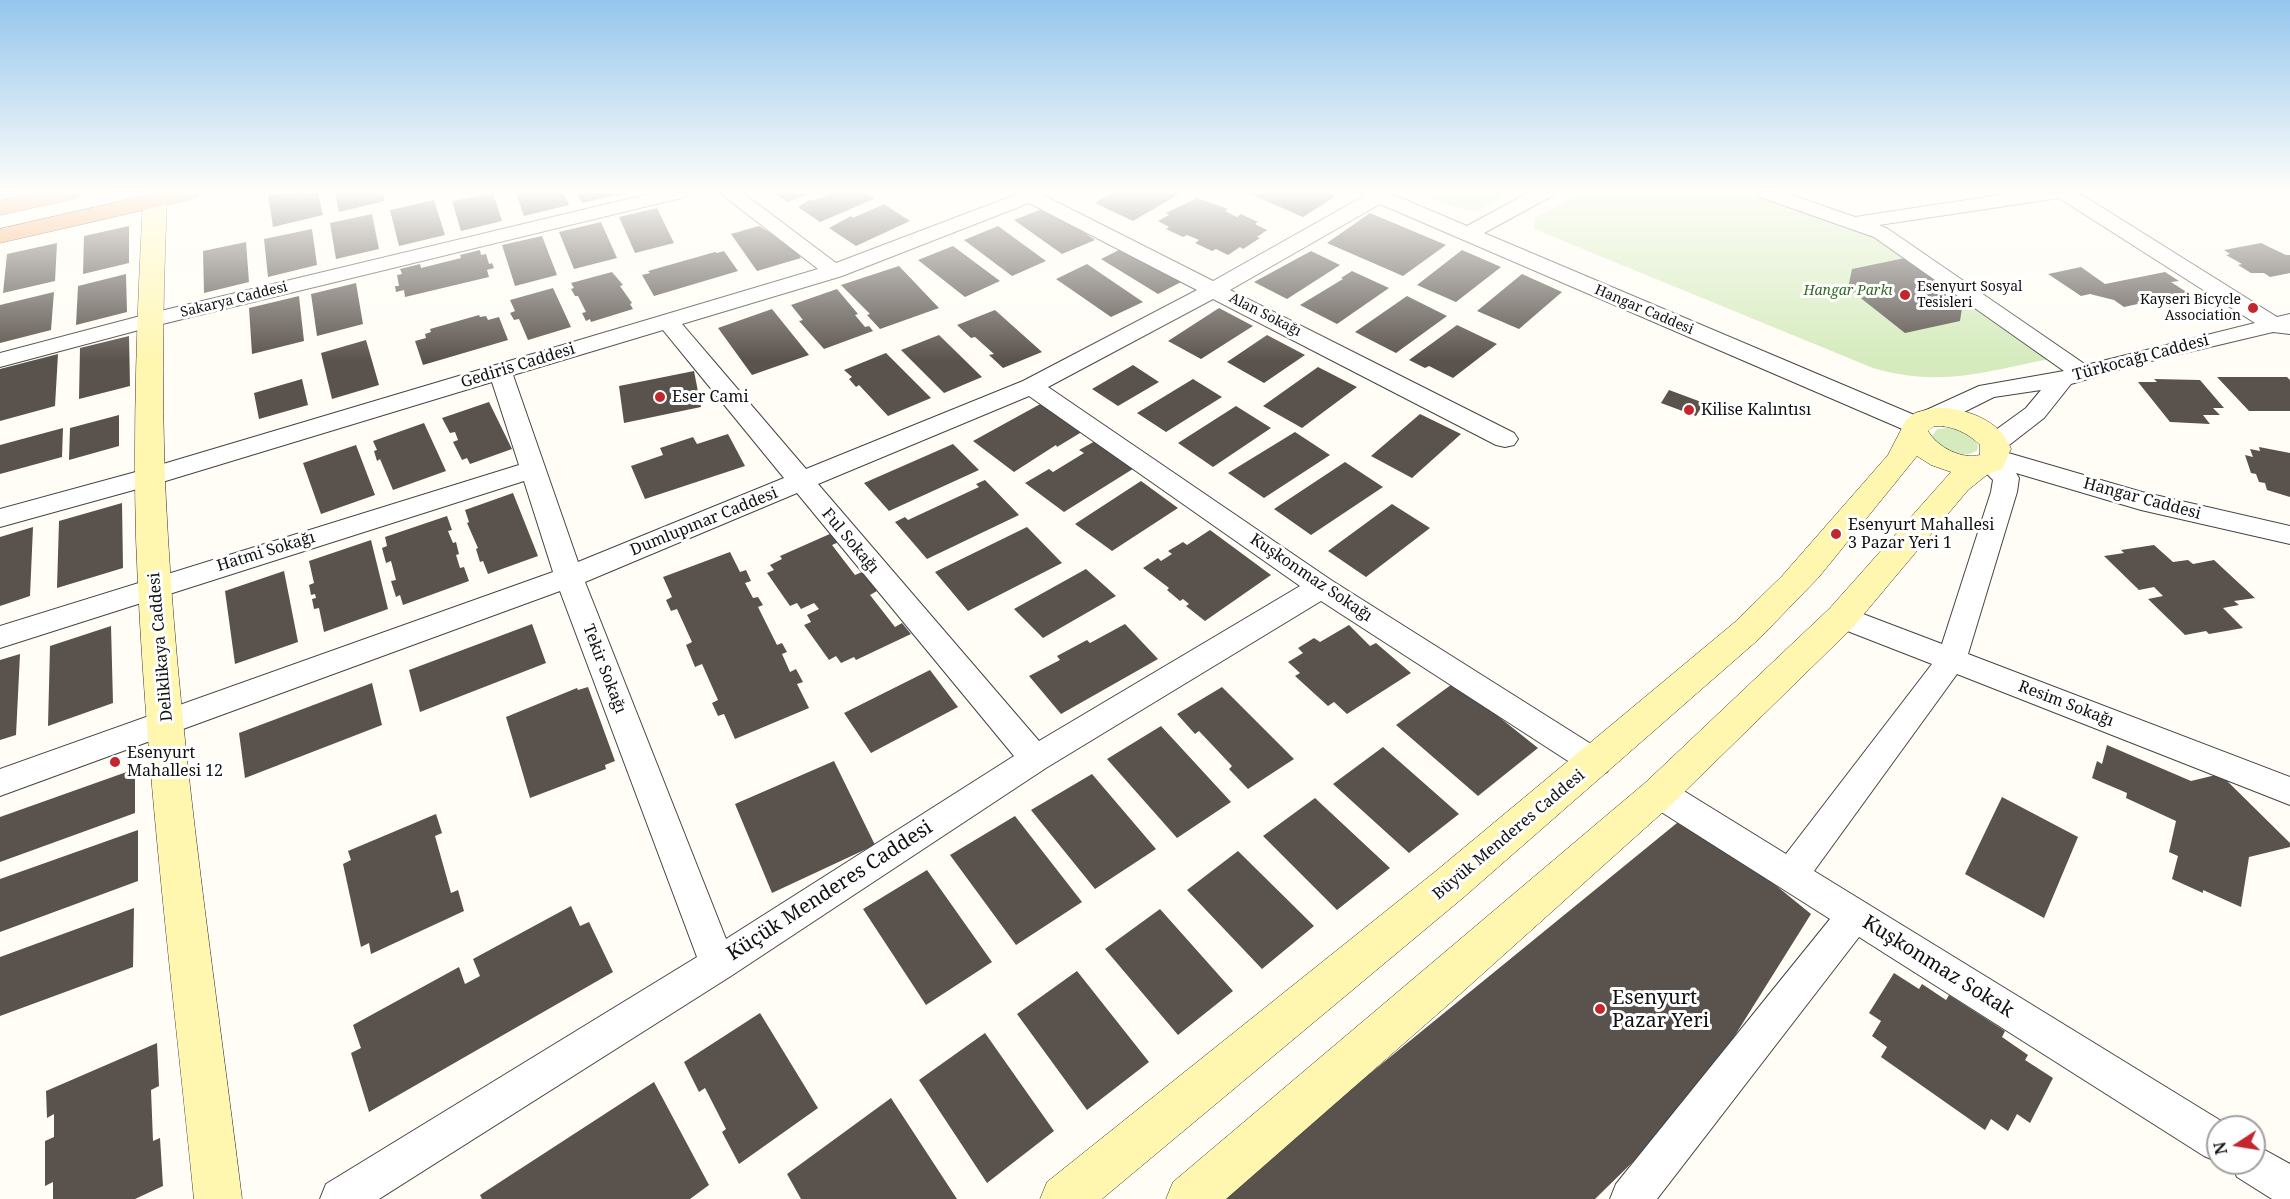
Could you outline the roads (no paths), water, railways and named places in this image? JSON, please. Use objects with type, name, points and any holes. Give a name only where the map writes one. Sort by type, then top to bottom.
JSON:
[{"type":"street","name":"Deliklikaya Caddesi","points":[[152,249],[148,321],[150,477],[155,587],[166,721],[218,1199]]},
{"type":"street","name":"Sakarya Caddesi","points":[[0,360],[148,321],[446,249]]},
{"type":"street","points":[[805,249],[834,271]]},
{"type":"street","name":"Gediris Caddesi","points":[[0,518],[150,477],[834,271],[890,249]]},
{"type":"street","name":"Alan Sokağı","points":[[1134,249],[1505,438]]},
{"type":"street","name":"Dumlupınar Caddesi","points":[[0,783],[166,721],[569,578],[801,483],[1030,386],[1215,290],[1285,249]]},
{"type":"street","name":"Hangar Caddesi","points":[[1503,249],[1921,425]]},
{"type":"street","points":[[1902,249],[2073,376]]},
{"type":"street","points":[[2159,249],[2285,325]]},
{"type":"street","name":"Ful Sokağı","points":[[667,321],[1035,759]]},
{"type":"street","name":"Türkocağı Caddesi","points":[[1921,425],[1988,391],[2073,376],[2127,360],[2285,325]]},
{"type":"street","name":"Tekir Sokağı","points":[[500,371],[569,578],[718,964]]},
{"type":"street","name":"Türkocağı Caddesi","points":[[1990,457],[2073,376]]},
{"type":"street","name":"Kuşkonmaz Sokağı","points":[[1030,386],[1321,587],[1596,762]]},
{"type":"street","points":[[1791,876],[1952,659],[2004,492],[2006,478],[1990,457],[1979,429],[1955,419],[1921,425],[1916,439],[1942,460],[1955,464],[1990,457]]},
{"type":"street","name":"Büyük Menderes Caddesi","points":[[1064,1199],[1389,935],[1596,762],[1779,600],[1903,456],[1921,425]]},
{"type":"street","points":[[1190,1199],[1659,793],[1842,617],[1957,483],[1990,457]]},
{"type":"street","name":"Hangar Caddesi","points":[[1990,457],[2141,501],[2290,535]]},
{"type":"street","name":"Hatmi Sokağı","points":[[0,637],[533,469]]},
{"type":"street","name":"Küçük Menderes Caddesi","points":[[341,1199],[718,964],[1035,759],[1321,587]]},
{"type":"street","name":"Resim Sokağı","points":[[1842,617],[2290,791]]},
{"type":"street","name":"Kuşkonmaz Sokak","points":[[1659,793],[2206,1134]]},
{"type":"street","points":[[1631,1199],[1855,915]]},
{"type":"street","points":[[2266,1172],[2290,1187]]},
{"type":"place","name":"Esenyurt Sosyal Tesisleri","points":[[1905,295]]},
{"type":"place","name":"Kayseri Bicycle Association","points":[[2253,308]]},
{"type":"place","name":"Eser Cami","points":[[660,397]]},
{"type":"place","name":"Kilise Kalıntısı","points":[[1689,410]]},
{"type":"place","name":"Esenyurt Mahallesi 3 Pazar Yeri 1","points":[[1836,534]]},
{"type":"place","name":"Esenyurt Mahallesi 12","points":[[115,762]]},
{"type":"place","name":"Esenyurt Pazar Yeri","points":[[1600,1009]]},
{"type":"park label","name":"Hangar Parkı","points":[[1848,291]]}]
